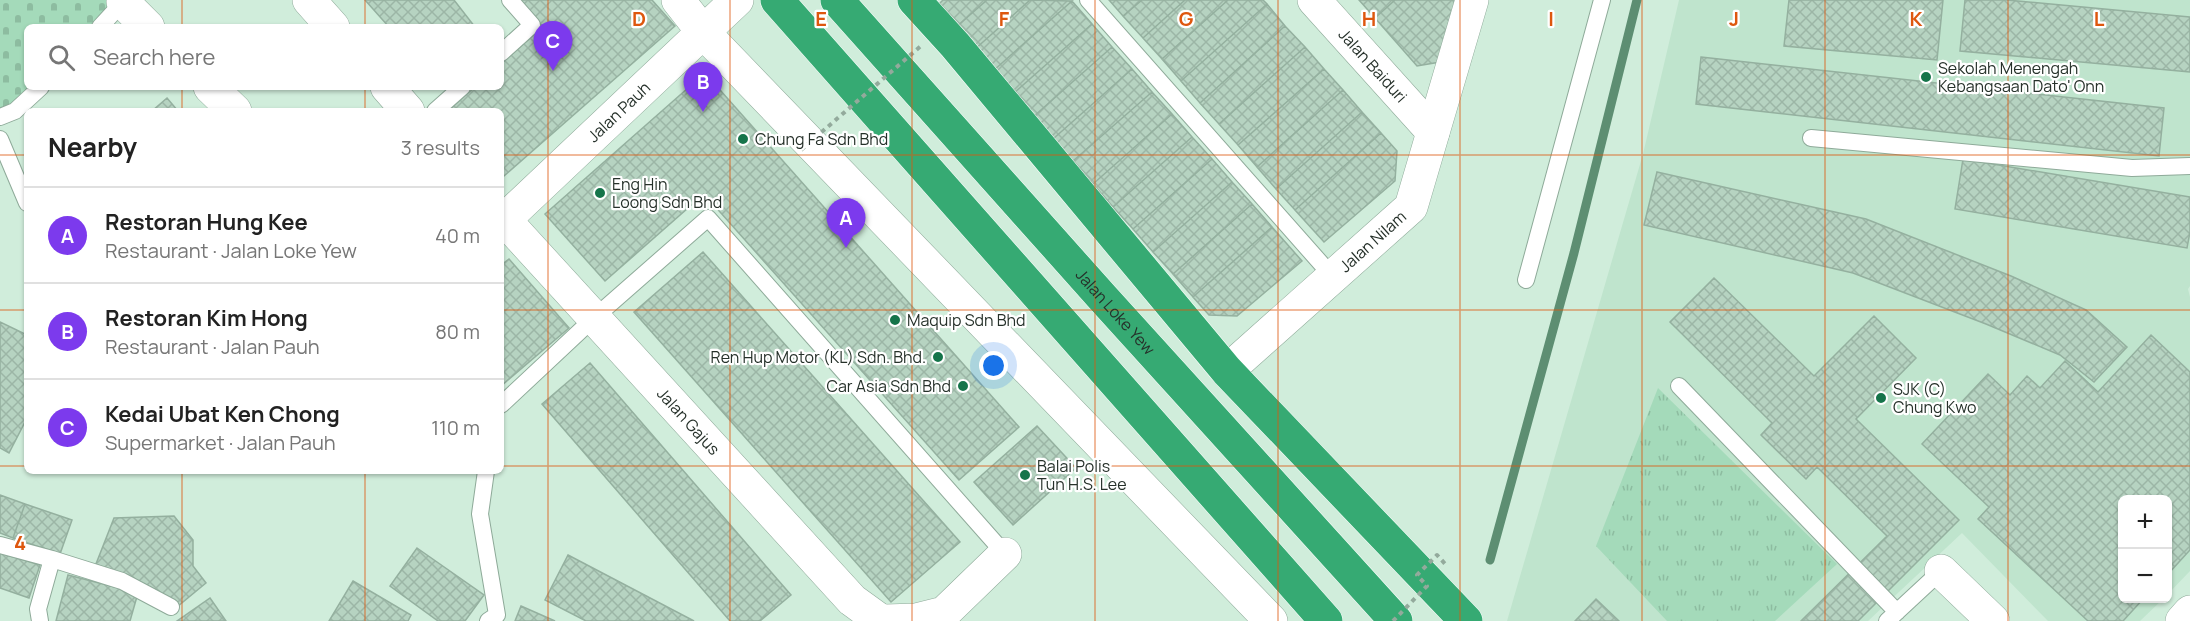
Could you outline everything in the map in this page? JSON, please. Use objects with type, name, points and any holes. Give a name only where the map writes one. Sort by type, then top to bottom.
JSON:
[{"type":"highway","points":[[777,0],[1326,621]]},
{"type":"highway","name":"Jalan Loke Yew","points":[[837,0],[1394,621]]},
{"type":"highway","points":[[914,0],[956,45],[1227,371],[1466,621]]},
{"type":"street","points":[[309,0],[330,24]]},
{"type":"street","points":[[678,0],[703,32],[1271,621]]},
{"type":"street","name":"Jalan Pauh","points":[[504,217],[737,0]]},
{"type":"street","name":"Jalan Baiduri","points":[[1314,0],[1433,132]]},
{"type":"street","name":"Jalan Nilam","points":[[1227,371],[1411,207],[1472,0]]},
{"type":"street","points":[[124,1],[145,24]]},
{"type":"street","points":[[213,90],[232,108]]},
{"type":"street","points":[[390,90],[405,108]]},
{"type":"street","name":"Jalan Gajus","points":[[504,221],[852,600],[881,621]]},
{"type":"street","points":[[886,621],[944,617],[1005,554]]},
{"type":"street","points":[[1941,571],[1993,621]]},
{"type":"street","points":[[2182,621],[2190,612]]},
{"type":"lane","points":[[504,49],[532,25],[510,0]]},
{"type":"lane","points":[[1088,0],[1333,277]]},
{"type":"lane","points":[[1526,280],[1602,0]]},
{"type":"lane","points":[[103,24],[124,1]]},
{"type":"lane","points":[[0,117],[15,111],[38,90]]},
{"type":"lane","points":[[438,108],[459,90]]},
{"type":"lane","points":[[1811,138],[2132,168],[2190,166]]},
{"type":"lane","points":[[0,139],[24,195]]},
{"type":"lane","points":[[504,402],[594,318],[708,218],[1005,554]]},
{"type":"lane","points":[[1679,386],[1892,616],[1941,571]]},
{"type":"lane","points":[[486,474],[480,514],[496,615],[488,621]]},
{"type":"lane","points":[[0,545],[122,581],[171,607]]},
{"type":"lane","points":[[40,621],[38,609],[52,559]]},
{"type":"path","points":[[801,150],[922,45]]},
{"type":"path","points":[[1394,621],[1427,586],[1417,575],[1437,555],[1447,566]]},
{"type":"shaded area","name":"SJK (C) Chung Kwo","points":[[1679,0],[2190,0],[2190,286],[2188,289],[2190,297],[2190,571],[2172,590],[2172,495],[2118,495],[2118,603],[2159,603],[2140,621],[2048,621],[1962,533],[1868,621],[1507,621],[1643,154]]},
{"type":"green space","points":[[0,0],[121,0],[97,24],[24,24],[24,90],[28,90],[0,114]]},
{"type":"green space","points":[[1658,388],[1837,564],[1775,621],[1667,621],[1596,546]]},
{"type":"building","points":[[365,0],[454,0],[473,24],[386,24]]},
{"type":"building","points":[[519,0],[652,0],[675,26],[504,176],[504,108],[451,108],[472,90],[504,90],[504,61],[543,27]]},
{"type":"building","points":[[943,0],[987,0],[955,28],[936,7]]},
{"type":"building","points":[[987,0],[1030,0],[974,50],[955,28]]},
{"type":"building","points":[[1030,0],[1072,1],[993,71],[974,50]]},
{"type":"building","points":[[1109,0],[1142,0],[1123,16]]},
{"type":"building","points":[[1142,0],[1185,0],[1143,38],[1123,16]]},
{"type":"building","points":[[1185,0],[1228,0],[1162,59],[1143,38]]},
{"type":"building","points":[[1228,0],[1263,0],[1267,4],[1181,81],[1162,59]]},
{"type":"building","points":[[1359,0],[1395,0],[1375,18]]},
{"type":"building","points":[[1395,0],[1457,0],[1440,62],[1417,66],[1375,18]]},
{"type":"building","points":[[1789,0],[1943,0],[1937,60],[1784,46]]},
{"type":"building","points":[[1965,0],[2007,0],[2190,17],[2190,72],[1960,51]]},
{"type":"building","points":[[1072,1],[1092,24],[1013,94],[993,71]]},
{"type":"building","points":[[1267,4],[1285,26],[1200,103],[1181,81]]},
{"type":"building","points":[[1092,24],[1112,47],[1033,117],[1013,94]]},
{"type":"building","points":[[1285,26],[1305,47],[1219,124],[1200,103]]},
{"type":"building","points":[[1112,47],[1132,69],[1053,139],[1033,117]]},
{"type":"building","points":[[1305,47],[1324,69],[1238,145],[1219,124]]},
{"type":"building","points":[[1701,57],[2164,108],[2159,156],[1696,104]]},
{"type":"building","points":[[1132,69],[1152,92],[1073,161],[1053,139]]},
{"type":"building","points":[[1324,69],[1343,90],[1257,167],[1238,145]]},
{"type":"building","points":[[705,73],[1019,427],[959,480],[704,194],[605,281],[545,214]]},
{"type":"building","points":[[1343,90],[1362,112],[1276,189],[1257,167]]},
{"type":"building","points":[[1152,92],[1172,114],[1093,184],[1073,161]]},
{"type":"building","points":[[167,98],[175,108],[155,108]]},
{"type":"building","points":[[1362,112],[1381,133],[1295,210],[1276,189]]},
{"type":"building","points":[[1172,114],[1192,137],[1113,207],[1093,184]]},
{"type":"building","points":[[1381,133],[1397,151],[1395,181],[1324,242],[1295,210]]},
{"type":"building","points":[[1192,137],[1212,159],[1133,229],[1113,207]]},
{"type":"building","points":[[1212,159],[1232,182],[1153,252],[1133,229]]},
{"type":"building","points":[[1963,159],[2190,197],[2190,232],[2187,248],[1955,209]]},
{"type":"building","points":[[1657,172],[1866,219],[2011,276],[2086,310],[2127,347],[2094,382],[2060,355],[1853,273],[1644,225]]},
{"type":"building","points":[[1232,182],[1252,204],[1173,274],[1153,252]]},
{"type":"building","points":[[1252,204],[1272,227],[1193,297],[1173,274]]},
{"type":"building","points":[[1272,227],[1302,261],[1237,316],[1209,315],[1193,297]]},
{"type":"building","points":[[703,252],[960,542],[891,602],[634,312]]},
{"type":"building","points":[[509,259],[569,328],[504,383],[504,263]]},
{"type":"building","points":[[1714,278],[1814,376],[1874,316],[1916,358],[1856,419],[1959,520],[1858,621],[1801,621],[1887,536],[1817,467],[1806,479],[1761,435],[1772,423],[1670,322]]},
{"type":"building","points":[[0,322],[24,334],[24,424],[9,453],[0,448]]},
{"type":"building","points":[[2151,335],[2190,372],[2190,550],[2172,570],[2172,495],[2118,495],[2118,603],[2139,603],[2123,621],[2088,621],[1978,519],[1989,507],[1922,444],[1988,374],[2010,395],[2027,376],[2040,388],[2065,361],[2098,392]]},
{"type":"building","points":[[590,363],[791,595],[760,621],[730,621],[542,404]]},
{"type":"building","name":"Balai Polis Tun H.S. Lee","points":[[1037,426],[1076,468],[1013,525],[974,482]]},
{"type":"building","points":[[0,495],[25,504],[13,538],[0,533]]},
{"type":"building","points":[[25,504],[72,520],[60,554],[13,538]]},
{"type":"building","points":[[174,516],[193,540],[193,566],[206,583],[178,606],[96,564],[114,518]]},
{"type":"building","points":[[417,548],[484,595],[465,621],[438,621],[390,586]]},
{"type":"building","points":[[0,553],[40,565],[29,598],[0,588]]},
{"type":"building","points":[[568,555],[694,621],[586,621],[545,600]]},
{"type":"building","points":[[68,575],[138,593],[130,621],[56,621]]},
{"type":"building","points":[[353,581],[411,615],[408,621],[329,621]]},
{"type":"building","points":[[210,598],[226,621],[177,621]]},
{"type":"building","points":[[1596,599],[1619,621],[1575,621]]},
{"type":"building","points":[[521,606],[555,621],[515,621]]},
{"type":"waterway","points":[[1490,560],[1574,253],[1637,0]]},
{"type":"place","name":"Kedai Ubat Ken Chong","points":[[553,71]]},
{"type":"place","name":"Sekolah Menengah Kebangsaan Dato' Onn","points":[[1926,77]]},
{"type":"place","name":"Restoran Kim Hong","points":[[703,112]]},
{"type":"place","name":"Chung Fa Sdn Bhd","points":[[743,139]]},
{"type":"place","name":"Eng Hin Loong Sdn Bhd","points":[[600,193]]},
{"type":"place","name":"Restoran Hung Kee","points":[[846,248]]},
{"type":"place","name":"Maquip Sdn Bhd","points":[[895,320]]},
{"type":"place","name":"Ren Hup Motor (KL) Sdn. Bhd.","points":[[938,357]]},
{"type":"place","name":"Car Asia Sdn Bhd","points":[[963,386]]},
{"type":"place","name":"SJK (C) Chung Kwo","points":[[1881,398]]},
{"type":"place","name":"Balai Polis Tun H.S. Lee","points":[[1025,475]]}]
